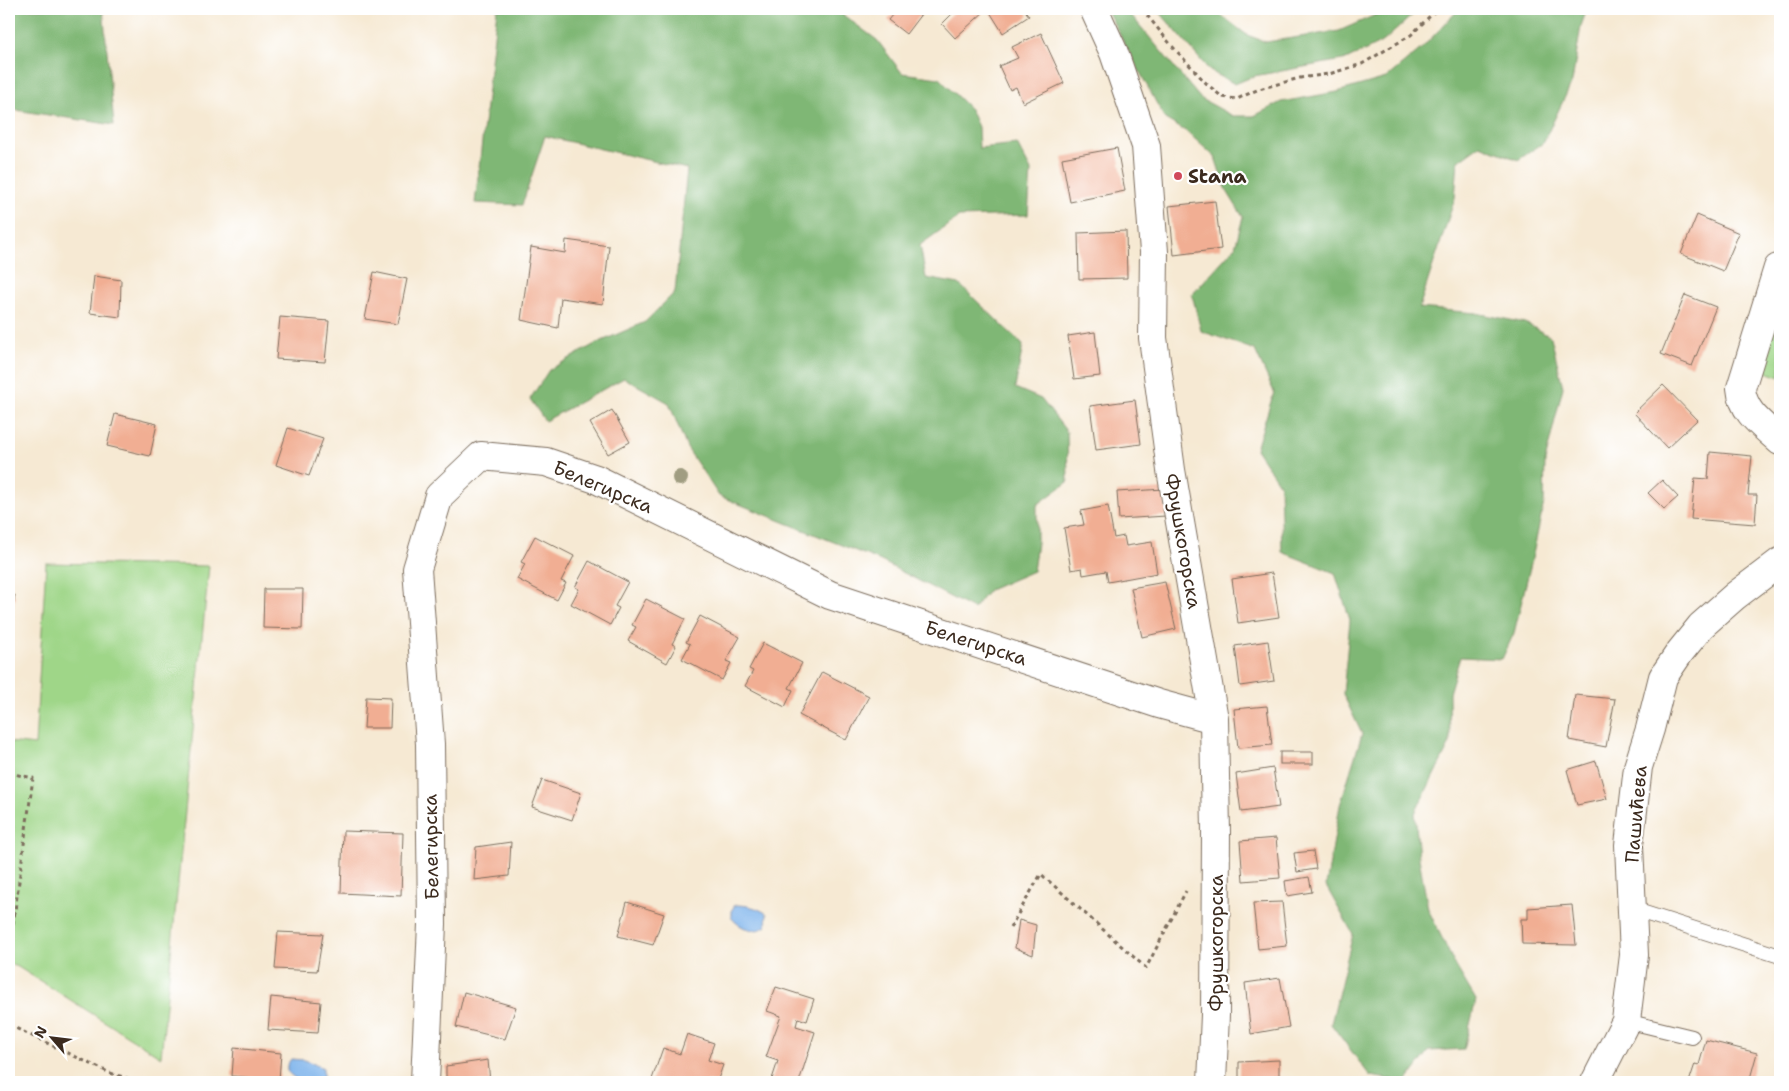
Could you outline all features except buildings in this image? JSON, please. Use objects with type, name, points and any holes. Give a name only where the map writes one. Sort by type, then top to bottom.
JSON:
[{"type":"street","name":"Фрушкогорска","points":[[1094,9],[1114,53],[1146,146],[1154,252],[1153,338],[1171,470],[1214,719],[1216,871],[1215,1016],[1212,1082]]},
{"type":"street","points":[[1778,268],[1742,388],[1742,398],[1748,411],[1780,441]]},
{"type":"street","name":"Белегирска","points":[[425,1082],[432,924],[430,774],[429,734],[417,569],[439,496],[481,456],[546,462],[596,479],[830,595],[1159,704],[1214,719]]},
{"type":"street","name":"Пашићева","points":[[1595,1082],[1626,1021],[1634,955],[1629,845],[1638,768],[1663,677],[1701,626],[1735,596],[1780,562]]},
{"type":"lane","points":[[1632,909],[1780,956]]},
{"type":"lane","points":[[1626,1021],[1692,1037]]},
{"type":"path","points":[[1142,9],[1172,46],[1206,83],[1222,97],[1237,99],[1258,89],[1300,78],[1329,74],[1362,64],[1412,35],[1437,9]]},
{"type":"path","points":[[9,773],[32,778],[9,955]]},
{"type":"path","points":[[1010,928],[1041,874],[1146,968],[1190,883]]},
{"type":"path","points":[[9,1025],[110,1073],[140,1082]]},
{"type":"green space","points":[[9,9],[103,9],[114,125],[9,109]]},
{"type":"green space","points":[[497,9],[835,9],[877,40],[902,73],[939,78],[970,109],[978,127],[979,148],[1017,144],[1031,171],[1028,215],[959,217],[920,245],[926,278],[959,284],[1023,345],[1015,388],[1041,399],[1067,432],[1068,482],[1037,505],[1037,543],[1033,571],[989,590],[973,609],[881,561],[719,496],[687,448],[669,403],[624,378],[545,421],[530,399],[549,370],[595,344],[645,322],[675,292],[687,169],[545,136],[522,205],[475,203]]},
{"type":"green space","points":[[1106,9],[1126,9],[1200,98],[1233,116],[1254,116],[1281,102],[1337,92],[1386,78],[1422,48],[1459,9],[1587,9],[1581,26],[1572,82],[1543,143],[1518,160],[1480,145],[1458,161],[1455,198],[1419,308],[1476,313],[1525,323],[1551,337],[1563,387],[1545,461],[1544,502],[1514,633],[1502,659],[1460,657],[1449,693],[1450,743],[1415,813],[1419,858],[1428,909],[1454,963],[1476,1000],[1464,1049],[1429,1051],[1406,1082],[1370,1076],[1331,1024],[1353,934],[1326,886],[1340,805],[1362,734],[1343,694],[1350,620],[1335,573],[1282,552],[1280,485],[1256,449],[1274,392],[1255,350],[1201,331],[1192,294],[1235,247],[1243,217],[1225,188],[1215,157],[1187,132],[1165,119]]},
{"type":"green space","points":[[1157,9],[1213,9],[1247,35],[1266,42],[1339,31],[1389,9],[1419,9],[1384,41],[1348,59],[1254,76],[1235,84],[1210,71]]},
{"type":"green space","points":[[1780,301],[1780,377],[1761,370]]},
{"type":"green space","points":[[46,563],[209,566],[161,1057],[18,967],[9,964],[9,742],[35,745]]},
{"type":"water","points":[[735,905],[752,907],[767,914],[766,926],[757,930],[742,927],[731,917],[731,911]]},
{"type":"water","points":[[291,1059],[305,1060],[323,1068],[323,1080],[308,1083],[294,1078],[287,1071],[287,1065]]},
{"type":"place","name":"Stana","points":[[1178,176]]}]
